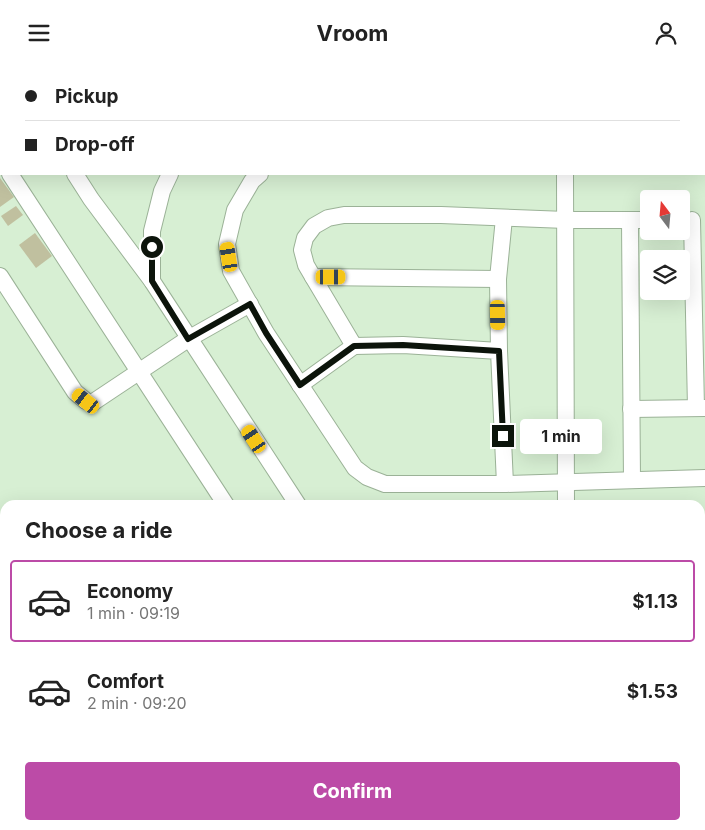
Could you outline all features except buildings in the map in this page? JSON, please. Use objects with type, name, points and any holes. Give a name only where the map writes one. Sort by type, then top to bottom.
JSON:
[{"type":"street","points":[[11,175],[223,500]]},
{"type":"street","points":[[76,175],[91,199],[152,281],[295,500]]},
{"type":"street","points":[[152,281],[152,231],[162,191],[170,175]]},
{"type":"street","points":[[259,175],[252,181],[234,210],[227,244],[231,271],[266,333],[300,385],[355,468],[367,477],[385,484],[505,484],[705,478]]},
{"type":"street","points":[[565,175],[566,500]]},
{"type":"street","points":[[354,346],[312,277],[302,250],[305,238],[314,226],[328,218],[344,215],[441,215],[566,220],[640,220]]},
{"type":"street","points":[[504,218],[498,279],[505,484]]},
{"type":"street","points":[[630,220],[632,481]]},
{"type":"street","points":[[631,409],[700,408],[693,220]]},
{"type":"street","points":[[0,276],[75,392],[86,401],[92,403],[188,339],[250,304]]},
{"type":"street","points":[[312,277],[498,279]]},
{"type":"street","points":[[300,385],[354,346],[403,345],[499,351]]},
{"type":"route","points":[[152,247],[152,281],[188,339],[250,304],[266,333],[300,385],[354,346],[403,345],[499,351],[503,436]]}]
